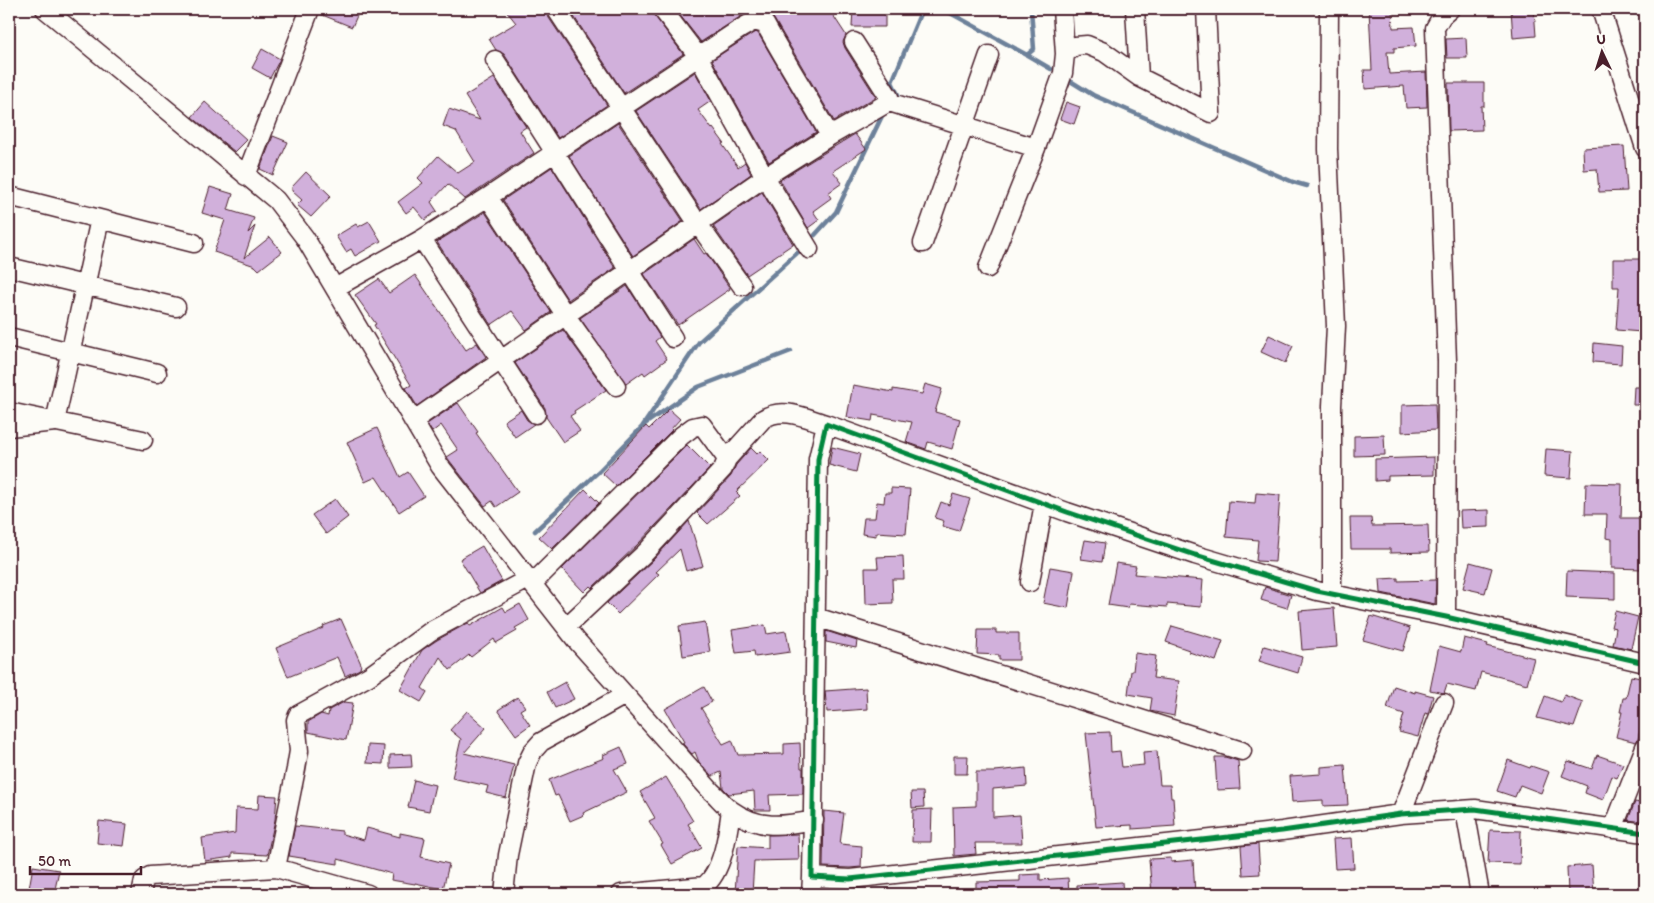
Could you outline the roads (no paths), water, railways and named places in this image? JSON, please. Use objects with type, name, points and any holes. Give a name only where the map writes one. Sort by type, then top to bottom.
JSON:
[{"type":"street","points":[[45,9],[276,200],[305,238],[440,466],[566,627],[711,791],[731,810],[768,826],[814,820]]},
{"type":"street","points":[[246,176],[310,9]]},
{"type":"street","points":[[556,9],[698,224],[742,286]]},
{"type":"street","points":[[662,9],[698,56],[765,177],[809,249]]},
{"type":"street","points":[[988,268],[1036,148],[1063,73],[1065,54],[1062,9]]},
{"type":"street","points":[[1135,9],[1139,77]]},
{"type":"street","points":[[1065,54],[1075,46],[1087,46],[1104,52],[1139,77],[1211,113],[1206,9]]},
{"type":"street","points":[[1329,9],[1328,148],[1336,326],[1332,406],[1332,594]]},
{"type":"street","points":[[1446,617],[1447,361],[1435,28],[1442,16],[1450,9]]},
{"type":"street","points":[[1601,9],[1645,148]]},
{"type":"street","points":[[335,288],[422,239],[488,197],[698,56],[754,21],[765,24],[830,136]]},
{"type":"street","points":[[854,42],[889,97],[889,102]]},
{"type":"street","points":[[923,243],[989,55]]},
{"type":"street","points":[[495,60],[556,152],[673,338]]},
{"type":"street","points":[[413,421],[765,177],[889,102],[1036,148]]},
{"type":"street","points":[[9,196],[194,243]]},
{"type":"street","points":[[488,197],[566,316],[616,386]]},
{"type":"street","points":[[55,422],[100,219]]},
{"type":"street","points":[[422,239],[536,414]]},
{"type":"street","points":[[9,267],[176,307]]},
{"type":"street","points":[[9,337],[157,374]]},
{"type":"street","points":[[9,412],[143,440]]},
{"type":"street","points":[[566,627],[646,552],[723,469],[727,459],[763,419],[768,415],[782,413],[794,414],[826,424],[1044,503],[1195,555],[1332,594],[1446,617],[1645,663]]},
{"type":"street","points":[[9,427],[55,422]]},
{"type":"street","points":[[811,894],[814,820],[818,459],[826,424]]},
{"type":"street","points":[[276,868],[299,751],[296,720],[298,715],[369,676],[431,632],[530,581],[693,427],[702,425],[727,459]]},
{"type":"street","points":[[1030,582],[1044,503]]},
{"type":"street","points":[[816,617],[1242,751]]},
{"type":"street","points":[[504,894],[508,855],[527,763],[532,751],[541,742],[625,695]]},
{"type":"street","points":[[1401,814],[1444,703]]},
{"type":"street","points":[[1613,828],[1645,747]]},
{"type":"street","points":[[812,877],[850,879],[1282,831],[1401,814],[1475,809],[1645,833]]},
{"type":"street","points":[[621,894],[704,886],[709,883],[724,854],[731,810]]},
{"type":"street","points":[[1465,810],[1480,894]]},
{"type":"street","points":[[141,894],[144,880],[150,876],[276,868],[368,894]]},
{"type":"waterway","points":[[900,99],[892,82],[922,9]]},
{"type":"waterway","points":[[943,9],[1027,55]]},
{"type":"waterway","points":[[1031,9],[1034,49],[1027,55],[1051,69]]},
{"type":"waterway","points":[[1072,82],[1093,95],[1293,182],[1307,186]]},
{"type":"waterway","points":[[815,235],[836,212],[885,113]]},
{"type":"waterway","points":[[535,531],[599,471],[642,427],[699,342],[797,253]]},
{"type":"waterway","points":[[645,424],[698,387],[791,351]]}]
